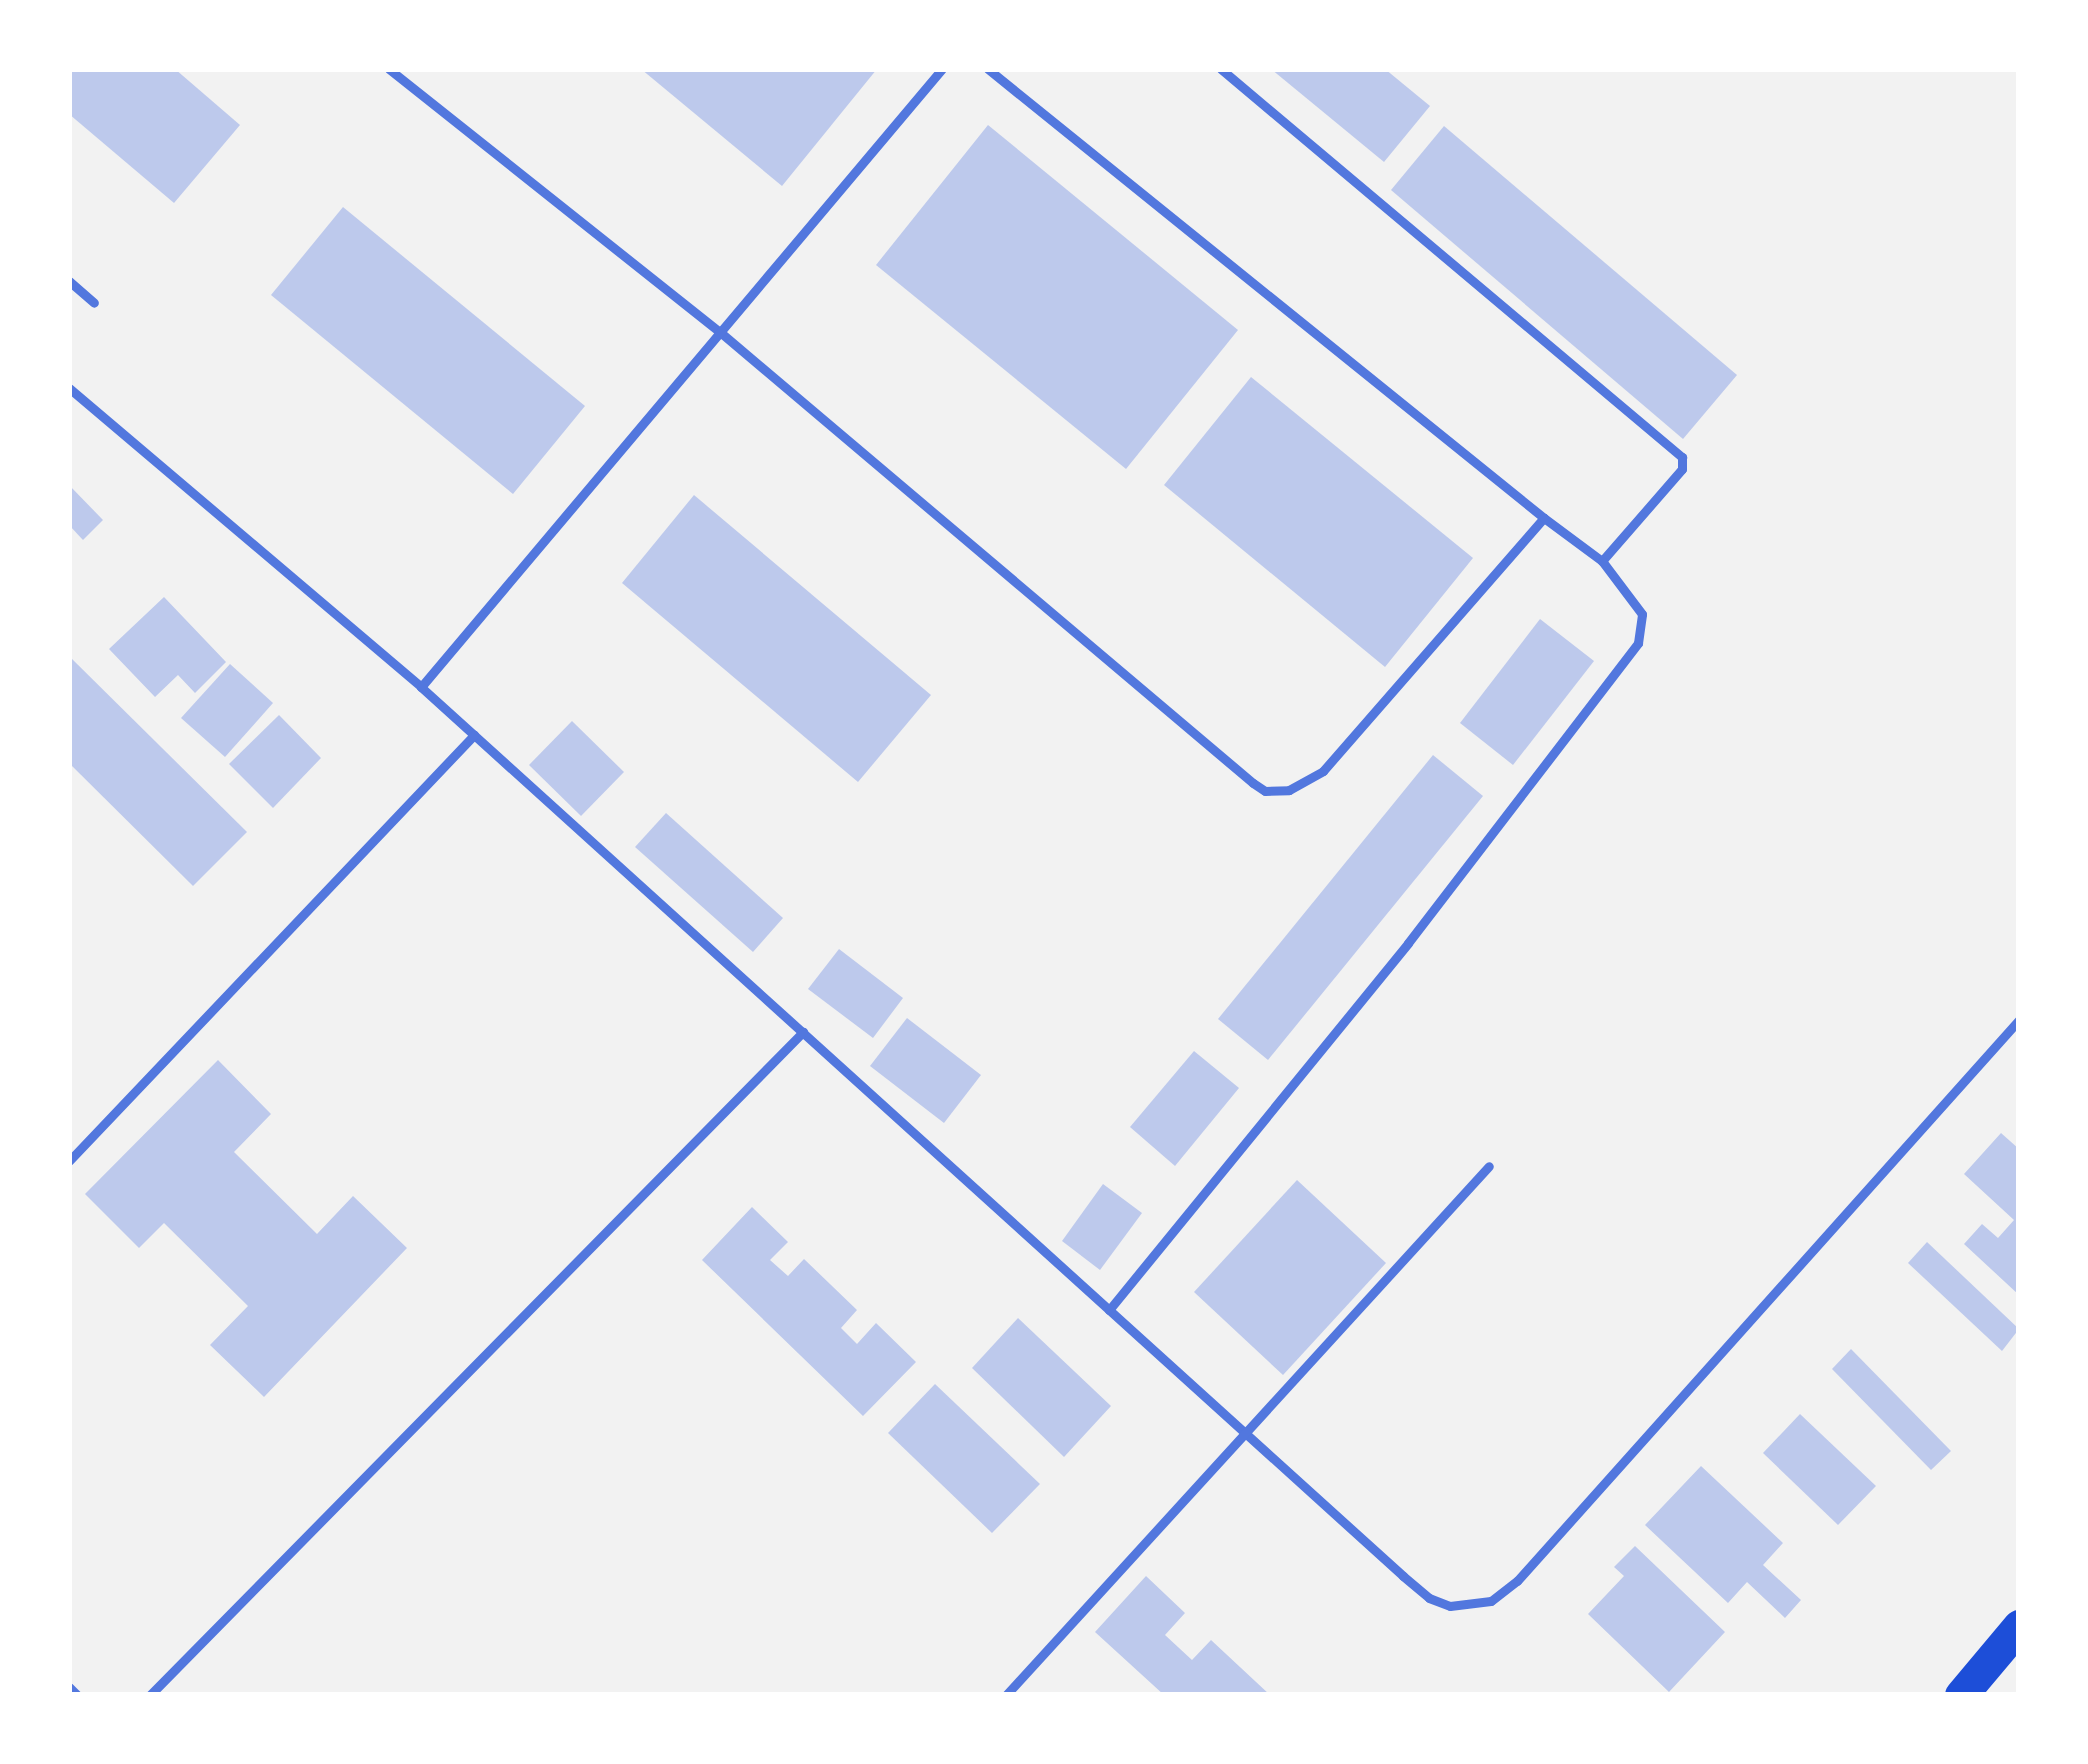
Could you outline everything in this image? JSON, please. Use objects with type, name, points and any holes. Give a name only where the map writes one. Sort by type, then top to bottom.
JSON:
[{"type":"highway","points":[[1961,1695],[2019,1626]]},
{"type":"lane","points":[[389,69],[720,332],[1265,790],[1289,790],[1323,771],[1544,518]]},
{"type":"lane","points":[[421,687],[942,69]]},
{"type":"lane","points":[[988,69],[1603,561],[1642,614],[1638,644],[1408,943],[1109,1310]]},
{"type":"lane","points":[[1221,69],[1682,457],[1682,469],[1603,561]]},
{"type":"lane","points":[[69,280],[94,303]]},
{"type":"lane","points":[[69,388],[421,687],[1429,1598],[1470,1608],[1491,1601],[1517,1581],[2019,1020]]},
{"type":"lane","points":[[69,1161],[474,735]]},
{"type":"lane","points":[[150,1695],[803,1032]]},
{"type":"lane","points":[[1006,1695],[1251,1433],[1489,1166]]},
{"type":"lane","points":[[69,1687],[77,1695]]},
{"type":"building","points":[[69,69],[175,69],[240,125],[174,203],[69,114]]},
{"type":"building","points":[[641,69],[877,69],[782,186]]},
{"type":"building","points":[[1271,69],[1385,69],[1430,106],[1384,162]]},
{"type":"building","points":[[988,125],[1238,330],[1126,469],[876,265]]},
{"type":"building","points":[[1444,126],[1737,375],[1683,439],[1391,190]]},
{"type":"building","points":[[343,207],[585,406],[513,494],[271,295]]},
{"type":"building","points":[[1251,377],[1473,558],[1385,667],[1164,485]]},
{"type":"building","points":[[69,485],[103,520],[83,540],[69,525]]},
{"type":"building","points":[[694,495],[931,695],[858,782],[622,583]]},
{"type":"building","points":[[164,597],[226,662],[195,693],[178,675],[155,697],[109,649]]},
{"type":"building","points":[[1540,619],[1594,661],[1513,765],[1460,723]]},
{"type":"building","points":[[69,656],[247,832],[193,886],[69,763]]},
{"type":"building","points":[[230,664],[273,703],[225,757],[181,718]]},
{"type":"building","points":[[279,715],[321,758],[273,808],[229,764]]},
{"type":"building","points":[[572,721],[624,772],[581,816],[529,765]]},
{"type":"building","points":[[1433,755],[1483,796],[1268,1060],[1218,1019]]},
{"type":"building","points":[[666,813],[783,918],[753,952],[635,847]]},
{"type":"building","points":[[839,949],[903,998],[873,1038],[808,989]]},
{"type":"building","points":[[907,1018],[981,1075],[944,1123],[870,1066]]},
{"type":"building","points":[[1194,1051],[1239,1088],[1175,1166],[1130,1127]]},
{"type":"building","points":[[218,1060],[271,1114],[234,1152],[317,1234],[353,1196],[407,1248],[264,1397],[210,1345],[248,1306],[164,1223],[139,1248],[85,1194]]},
{"type":"building","points":[[2001,1133],[2019,1149],[2019,1295],[1964,1244],[1982,1224],[1998,1238],[2014,1220],[1964,1174]]},
{"type":"building","points":[[1297,1180],[1386,1263],[1283,1375],[1194,1292]]},
{"type":"building","points":[[1103,1184],[1142,1213],[1100,1270],[1062,1241]]},
{"type":"building","points":[[752,1207],[788,1242],[770,1260],[788,1276],[804,1259],[857,1310],[841,1328],[857,1344],[876,1323],[916,1362],[863,1416],[702,1260]]},
{"type":"building","points":[[1927,1242],[2019,1329],[2002,1351],[1908,1263]]},
{"type":"building","points":[[1018,1318],[1111,1406],[1064,1457],[972,1368]]},
{"type":"building","points":[[1851,1349],[1951,1451],[1931,1470],[1832,1369]]},
{"type":"building","points":[[935,1384],[1040,1484],[992,1533],[888,1433]]},
{"type":"building","points":[[1800,1414],[1876,1486],[1838,1525],[1763,1453]]},
{"type":"building","points":[[1701,1466],[1783,1543],[1763,1565],[1801,1600],[1785,1618],[1747,1582],[1728,1603],[1645,1525]]},
{"type":"building","points":[[1635,1546],[1725,1632],[1669,1692],[1588,1614],[1624,1576],[1614,1567]]},
{"type":"building","points":[[1146,1576],[1185,1613],[1165,1635],[1192,1660],[1211,1640],[1270,1695],[1164,1695],[1095,1632]]}]
